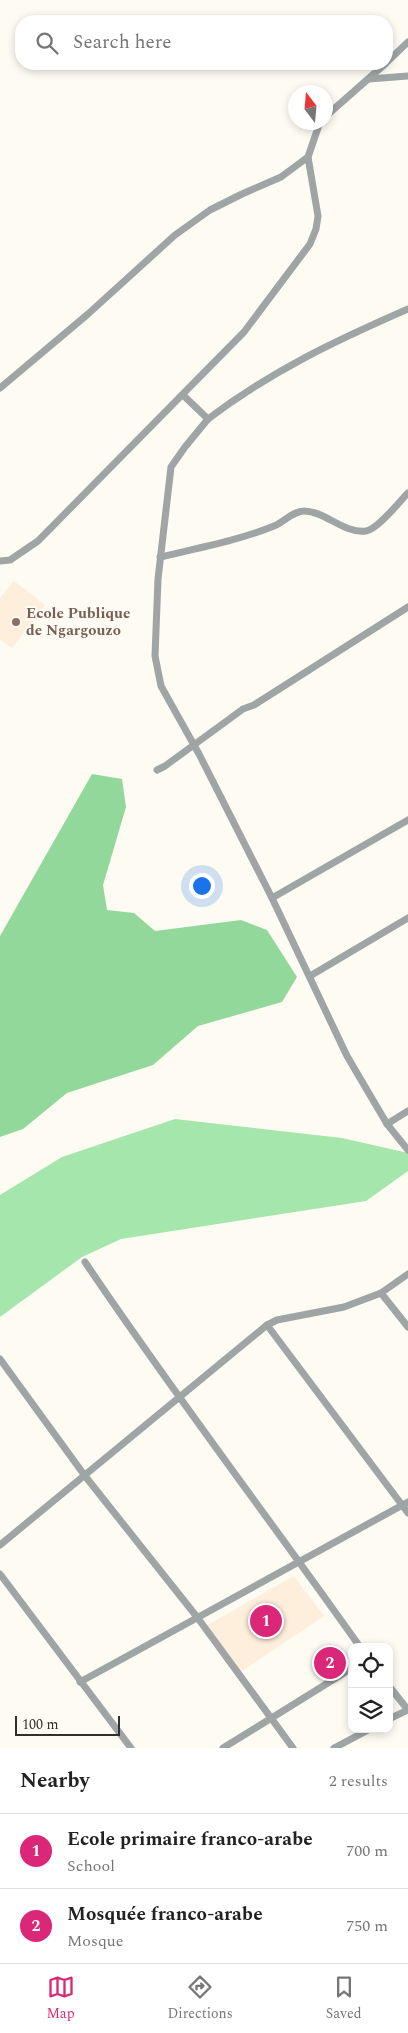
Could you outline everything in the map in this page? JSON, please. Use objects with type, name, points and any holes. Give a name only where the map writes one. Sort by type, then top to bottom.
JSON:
[{"type":"street","points":[[393,56],[408,42]]},
{"type":"street","points":[[333,110],[379,70]]},
{"type":"street","points":[[369,80],[408,76]]},
{"type":"street","points":[[0,561],[10,560],[38,541],[184,396],[250,326],[310,244],[316,229],[318,216],[308,157],[317,130]]},
{"type":"street","points":[[0,388],[183,230],[210,210],[281,177],[308,157]]},
{"type":"street","points":[[408,309],[336,340],[238,396],[208,419],[171,467],[160,557],[155,656],[161,686],[194,745],[272,898],[347,1056],[387,1124],[408,1150]]},
{"type":"street","points":[[184,396],[208,419]]},
{"type":"street","points":[[160,557],[241,538],[276,525],[302,511],[366,531],[374,528],[408,493]]},
{"type":"street","points":[[157,770],[243,709],[254,705],[408,607]]},
{"type":"street","points":[[272,898],[408,820]]},
{"type":"street","points":[[310,976],[408,918]]},
{"type":"street","points":[[387,1124],[408,1112]]},
{"type":"street","points":[[85,1262],[178,1397],[300,1561],[357,1643]]},
{"type":"street","points":[[0,1545],[267,1325],[277,1320],[344,1307],[381,1293],[408,1274]]},
{"type":"street","points":[[381,1293],[408,1327]]},
{"type":"street","points":[[267,1325],[405,1503],[408,1513]]},
{"type":"street","points":[[0,1359],[85,1476],[198,1617],[293,1748]]},
{"type":"street","points":[[80,1682],[405,1503]]},
{"type":"street","points":[[0,1574],[131,1748]]},
{"type":"street","points":[[223,1748],[348,1670]]},
{"type":"street","points":[[393,1691],[408,1710],[393,1718]]},
{"type":"street","points":[[334,1748],[362,1733]]},
{"type":"shaded area","name":"Ecole Publique de Ngargouzo","points":[[14,581],[45,605],[12,648],[0,639],[0,598]]},
{"type":"shaded area","points":[[294,1576],[324,1616],[239,1673],[206,1626]]},
{"type":"green space","points":[[92,774],[122,779],[126,807],[103,885],[107,910],[134,913],[155,931],[241,920],[267,930],[297,977],[282,1002],[198,1026],[153,1065],[67,1093],[23,1129],[0,1137],[0,936]]},
{"type":"green space","points":[[175,1119],[342,1138],[408,1153],[408,1171],[366,1201],[121,1239],[82,1257],[0,1317],[0,1195],[62,1157]]},
{"type":"place","name":"Ecole Publique de Ngargouzo","points":[[16,622]]},
{"type":"place","name":"Ecole primaire franco-arabe","points":[[266,1621]]},
{"type":"place","name":"Mosquée franco-arabe","points":[[330,1663]]}]
